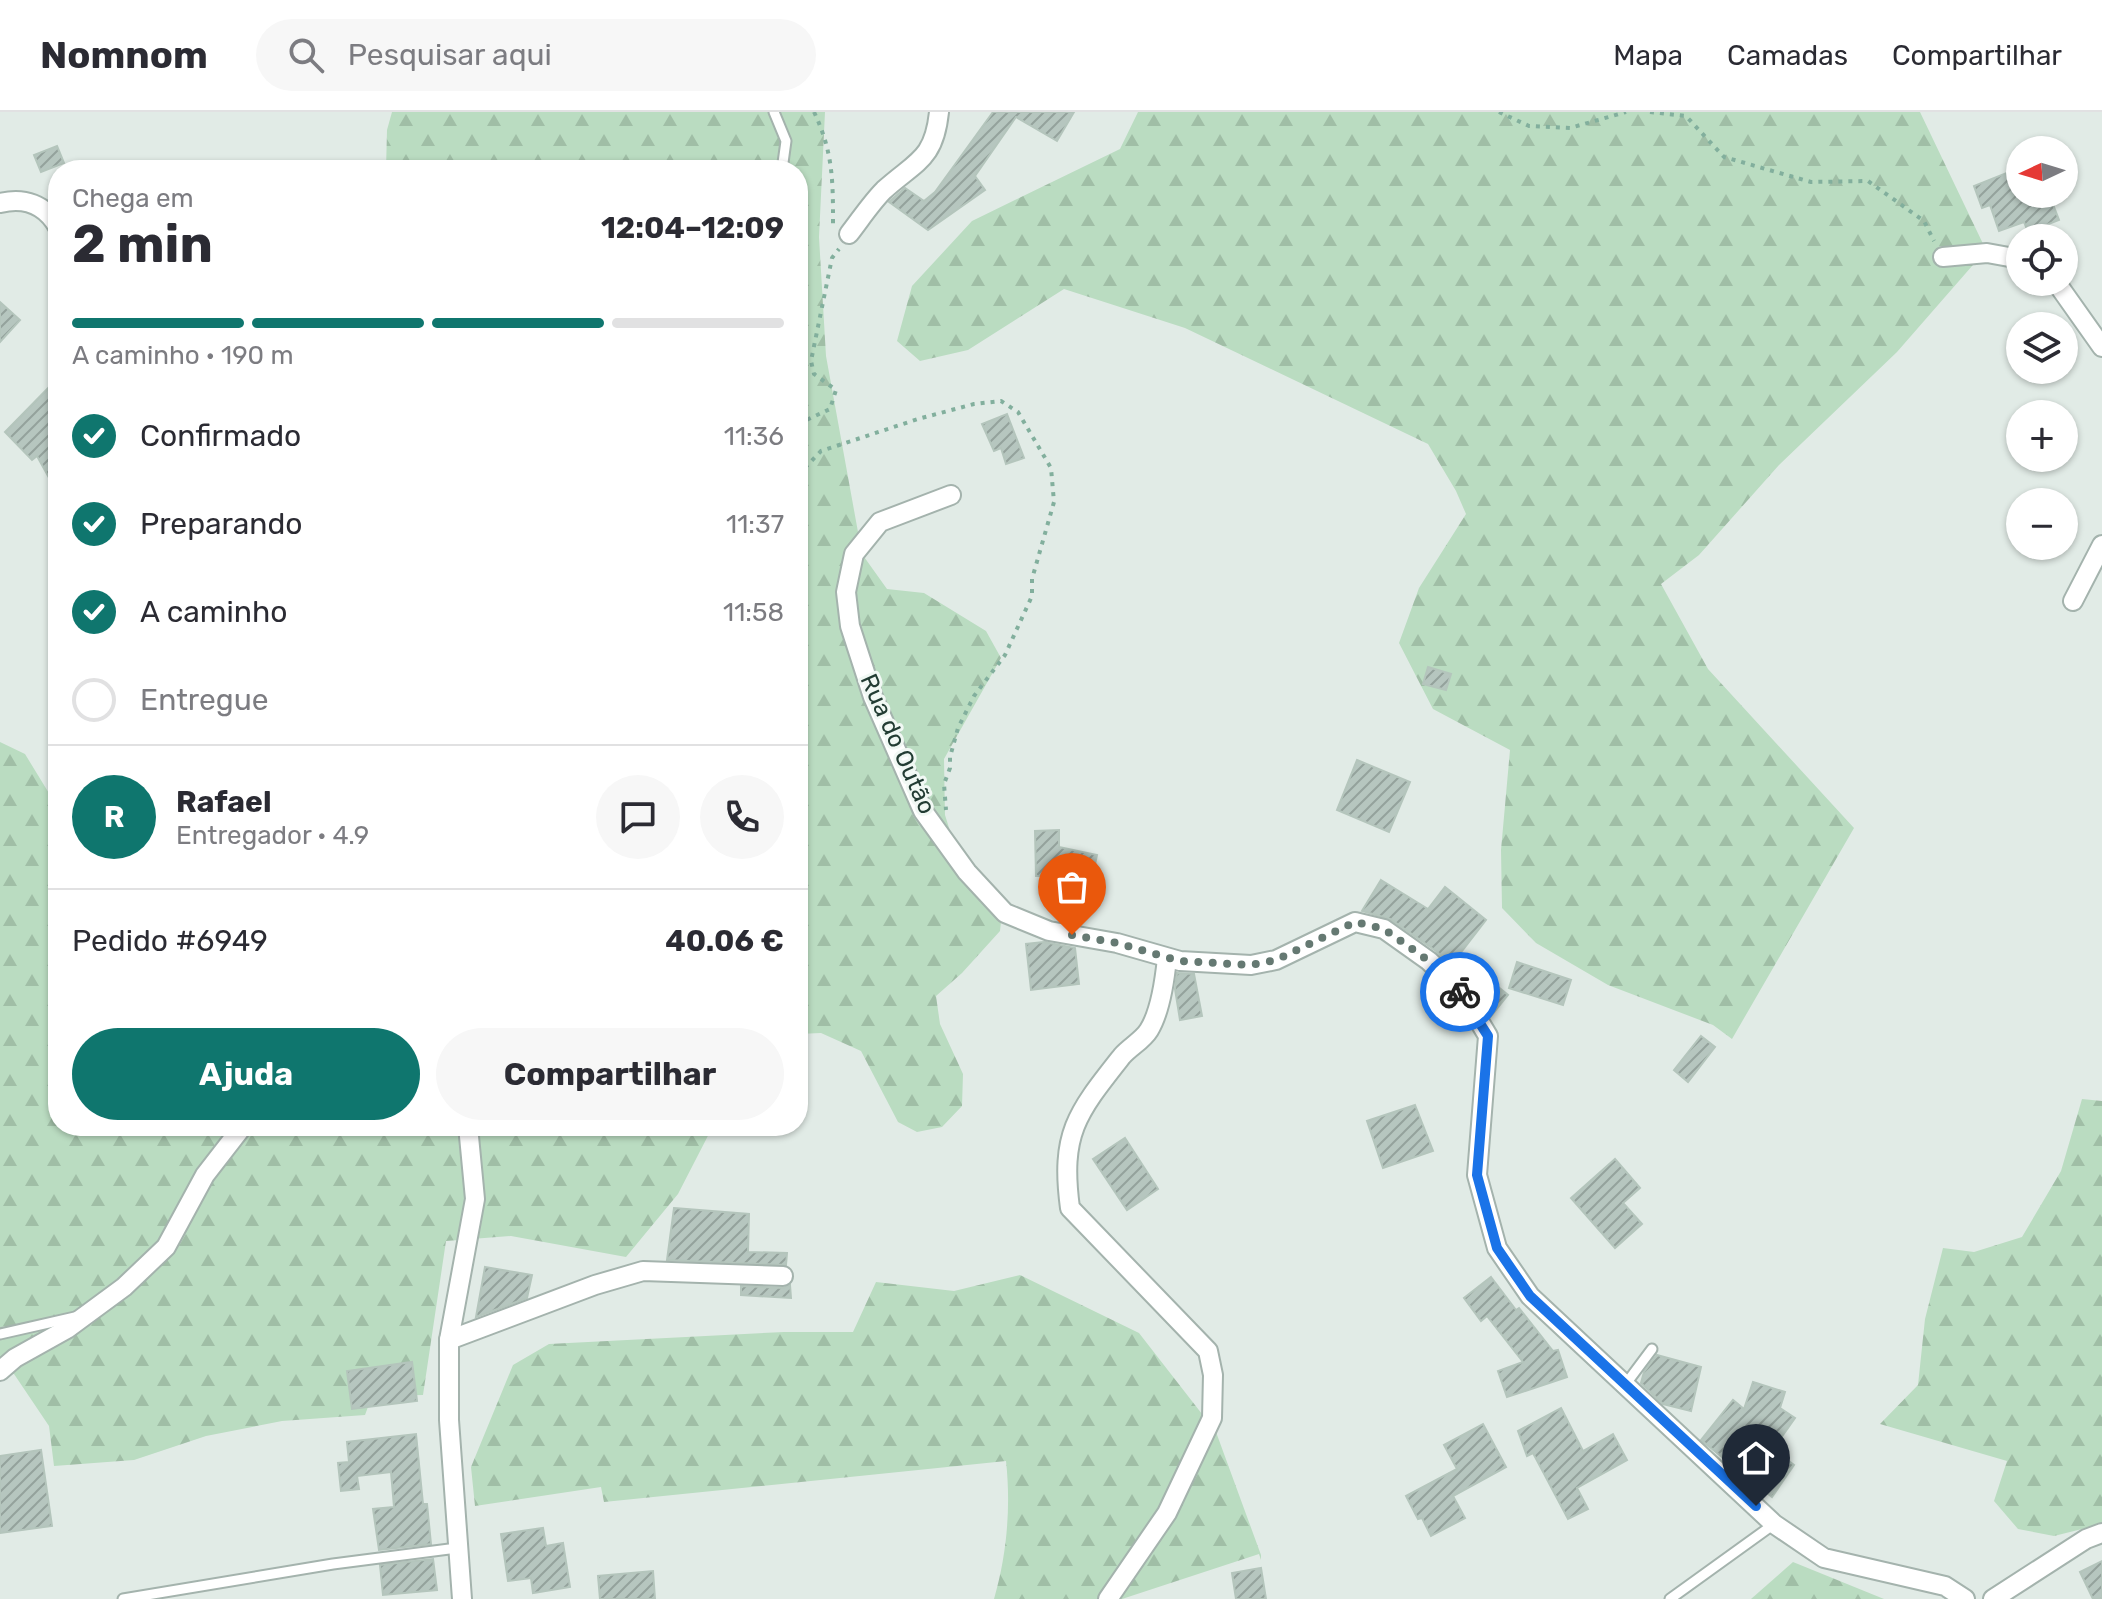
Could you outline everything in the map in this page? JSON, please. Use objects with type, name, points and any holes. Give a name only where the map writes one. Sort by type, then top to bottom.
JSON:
[{"type":"street","points":[[838,234],[925,157],[937,134],[939,112]]},
{"type":"street","points":[[0,203],[13,200],[35,202],[48,214]]},
{"type":"street","points":[[1943,257],[1987,253],[2006,256]]},
{"type":"street","points":[[2066,296],[2102,347]]},
{"type":"street","name":"Rua do Outão","points":[[951,495],[880,522],[854,554],[846,592],[850,626],[873,697],[923,811],[967,872],[1005,913],[1049,931],[1117,943],[1180,961],[1251,965],[1276,960],[1355,922],[1384,929],[1429,961],[1463,994],[1488,1036],[1477,1175],[1497,1248],[1530,1296],[1774,1524],[1824,1558],[1945,1586],[1965,1599]]},
{"type":"street","points":[[2073,601],[2102,545]]},
{"type":"street","points":[[1108,1599],[1167,1513],[1212,1418],[1213,1375],[1208,1351],[1070,1208],[1067,1183],[1068,1148],[1080,1111],[1126,1052],[1149,1030],[1163,990],[1167,958]]},
{"type":"street","points":[[0,1371],[15,1358],[88,1314],[124,1287],[166,1247],[205,1175],[235,1136]]},
{"type":"street","points":[[462,1599],[449,1420],[449,1340],[475,1199],[469,1136]]},
{"type":"street","points":[[449,1340],[569,1294],[643,1271],[783,1276]]},
{"type":"street","points":[[1993,1599],[2086,1539],[2102,1533]]},
{"type":"lane","points":[[774,112],[786,141],[783,160]]},
{"type":"lane","points":[[0,1334],[88,1314]]},
{"type":"lane","points":[[1625,1385],[1652,1349]]},
{"type":"lane","points":[[1670,1599],[1774,1524]]},
{"type":"lane","points":[[123,1599],[333,1564],[457,1548]]},
{"type":"path","points":[[808,419],[830,409],[836,390],[814,374],[811,361],[838,234],[827,138],[814,112]]},
{"type":"path","points":[[1499,112],[1529,126],[1570,128],[1626,112]]},
{"type":"path","points":[[1650,112],[1686,116],[1724,157],[1811,182],[1868,181],[1924,221],[1943,257]]},
{"type":"path","points":[[832,258],[838,234]]},
{"type":"path","points":[[808,465],[821,451],[918,419],[974,404],[1001,401],[1018,412],[1051,468],[1054,502],[1032,579],[1032,596],[1005,655],[974,696],[958,728],[944,784],[947,815]]},
{"type":"green space","points":[[392,112],[825,112],[819,237],[826,356],[862,554],[887,589],[924,593],[986,631],[1001,658],[944,759],[945,815],[956,850],[1003,904],[1000,931],[936,996],[940,1024],[963,1074],[962,1106],[942,1127],[917,1132],[898,1122],[861,1051],[821,1033],[808,1034],[808,160],[386,160],[387,130]]},
{"type":"green space","points":[[1138,112],[1920,112],[1986,250],[1897,352],[1779,465],[1699,555],[1661,584],[1708,669],[1854,828],[1732,1039],[1713,1025],[1608,985],[1536,943],[1502,908],[1501,850],[1510,750],[1433,709],[1399,643],[1419,588],[1466,514],[1428,444],[1185,328],[1064,289],[968,350],[920,361],[897,341],[912,286],[972,221],[1120,149]]},
{"type":"green space","points":[[0,742],[25,754],[48,792],[48,1136],[708,1136],[678,1194],[626,1257],[511,1236],[446,1241],[423,1395],[372,1396],[365,1415],[282,1421],[206,1436],[134,1460],[54,1466],[49,1426],[14,1374],[0,1372]]},
{"type":"green space","points":[[2082,1099],[2102,1101],[2102,1524],[2054,1536],[2018,1529],[1994,1501],[2007,1461],[1880,1424],[1918,1385],[1925,1319],[1943,1248],[1974,1252],[2022,1237],[2061,1171]]},
{"type":"green space","points":[[1020,1275],[1139,1333],[1216,1432],[1261,1555],[1261,1560],[1259,1554],[1122,1599],[994,1599],[1007,1530],[1006,1461],[604,1502],[601,1487],[475,1506],[471,1467],[513,1365],[549,1344],[784,1332],[853,1332],[876,1282],[954,1291]]},
{"type":"green space","points":[[1793,1562],[1884,1599],[1751,1599]]},
{"type":"building","points":[[993,112],[1074,112],[1057,141],[1016,117],[975,176],[985,190],[928,230],[889,202],[905,188],[924,201],[935,192]]},
{"type":"building","points":[[57,146],[63,160],[48,160],[48,169],[41,172],[34,155]]},
{"type":"building","points":[[2006,173],[2006,208],[2054,208],[2059,220],[2049,224],[2006,224],[2006,228],[1999,231],[1990,205],[1982,208],[1974,186]]},
{"type":"building","points":[[0,302],[20,320],[0,342]]},
{"type":"building","points":[[48,388],[48,476],[37,456],[32,460],[5,432]]},
{"type":"building","points":[[1007,414],[1024,458],[1006,464],[1001,448],[994,451],[982,424]]},
{"type":"building","points":[[1428,667],[1451,674],[1446,690],[1423,684]]},
{"type":"building","points":[[1357,760],[1410,782],[1389,832],[1337,810]]},
{"type":"building","points":[[1059,830],[1059,847],[1097,855],[1092,878],[1077,875],[1036,876],[1035,831]]},
{"type":"building","points":[[1381,880],[1428,909],[1445,887],[1486,920],[1459,955],[1508,995],[1491,1016],[1472,986],[1436,951],[1390,919],[1362,911]]},
{"type":"building","points":[[1044,942],[1075,948],[1079,984],[1031,990],[1026,944]]},
{"type":"building","points":[[1517,962],[1571,980],[1563,1005],[1509,988]]},
{"type":"building","points":[[1177,973],[1194,974],[1202,1016],[1180,1020],[1175,989]]},
{"type":"building","points":[[1701,1036],[1715,1047],[1688,1082],[1674,1070]]},
{"type":"building","points":[[1415,1105],[1433,1151],[1383,1168],[1367,1121]]},
{"type":"building","points":[[1125,1138],[1158,1189],[1127,1210],[1093,1159]]},
{"type":"building","points":[[1615,1159],[1640,1188],[1623,1203],[1642,1224],[1615,1248],[1571,1198]]},
{"type":"building","points":[[674,1208],[749,1214],[748,1252],[787,1253],[786,1265],[667,1260]]},
{"type":"building","points":[[485,1267],[532,1275],[527,1298],[476,1317]]},
{"type":"building","points":[[1491,1277],[1553,1351],[1558,1350],[1567,1377],[1507,1397],[1498,1371],[1523,1362],[1487,1316],[1481,1321],[1464,1298]]},
{"type":"building","points":[[790,1285],[791,1298],[741,1295],[741,1286],[783,1288]]},
{"type":"building","points":[[1657,1355],[1701,1367],[1691,1411],[1663,1404],[1641,1383],[1644,1372]]},
{"type":"building","points":[[412,1362],[417,1401],[352,1409],[347,1371]]},
{"type":"building","points":[[1753,1382],[1785,1392],[1780,1408],[1795,1418],[1773,1449],[1794,1465],[1772,1497],[1701,1440],[1733,1400],[1744,1409]]},
{"type":"building","points":[[1561,1408],[1583,1451],[1613,1434],[1627,1460],[1577,1488],[1588,1509],[1568,1519],[1533,1453],[1527,1456],[1518,1431]]},
{"type":"building","points":[[1483,1424],[1506,1467],[1453,1496],[1465,1518],[1431,1536],[1406,1496],[1457,1469],[1444,1445]]},
{"type":"building","points":[[416,1434],[423,1504],[427,1504],[431,1544],[379,1550],[373,1509],[394,1507],[391,1472],[357,1476],[359,1489],[341,1491],[338,1463],[349,1462],[347,1442]]},
{"type":"building","points":[[41,1450],[52,1526],[0,1533],[0,1456]]},
{"type":"building","points":[[543,1528],[546,1546],[563,1543],[570,1587],[533,1593],[531,1578],[508,1581],[501,1534]]},
{"type":"building","points":[[433,1559],[437,1590],[383,1595],[380,1565]]},
{"type":"building","points":[[2102,1561],[2102,1599],[2093,1599],[2080,1572]]},
{"type":"building","points":[[1261,1568],[1266,1599],[1236,1599],[1232,1573]]},
{"type":"building","points":[[653,1571],[655,1599],[600,1599],[598,1576]]},
{"type":"way so far","points":[[1072,935],[1117,943],[1180,961],[1251,965],[1276,960],[1355,922],[1384,929],[1429,961],[1460,992]]},
{"type":"route","points":[[1460,992],[1488,1036],[1477,1175],[1497,1248],[1530,1296],[1756,1506]]}]
